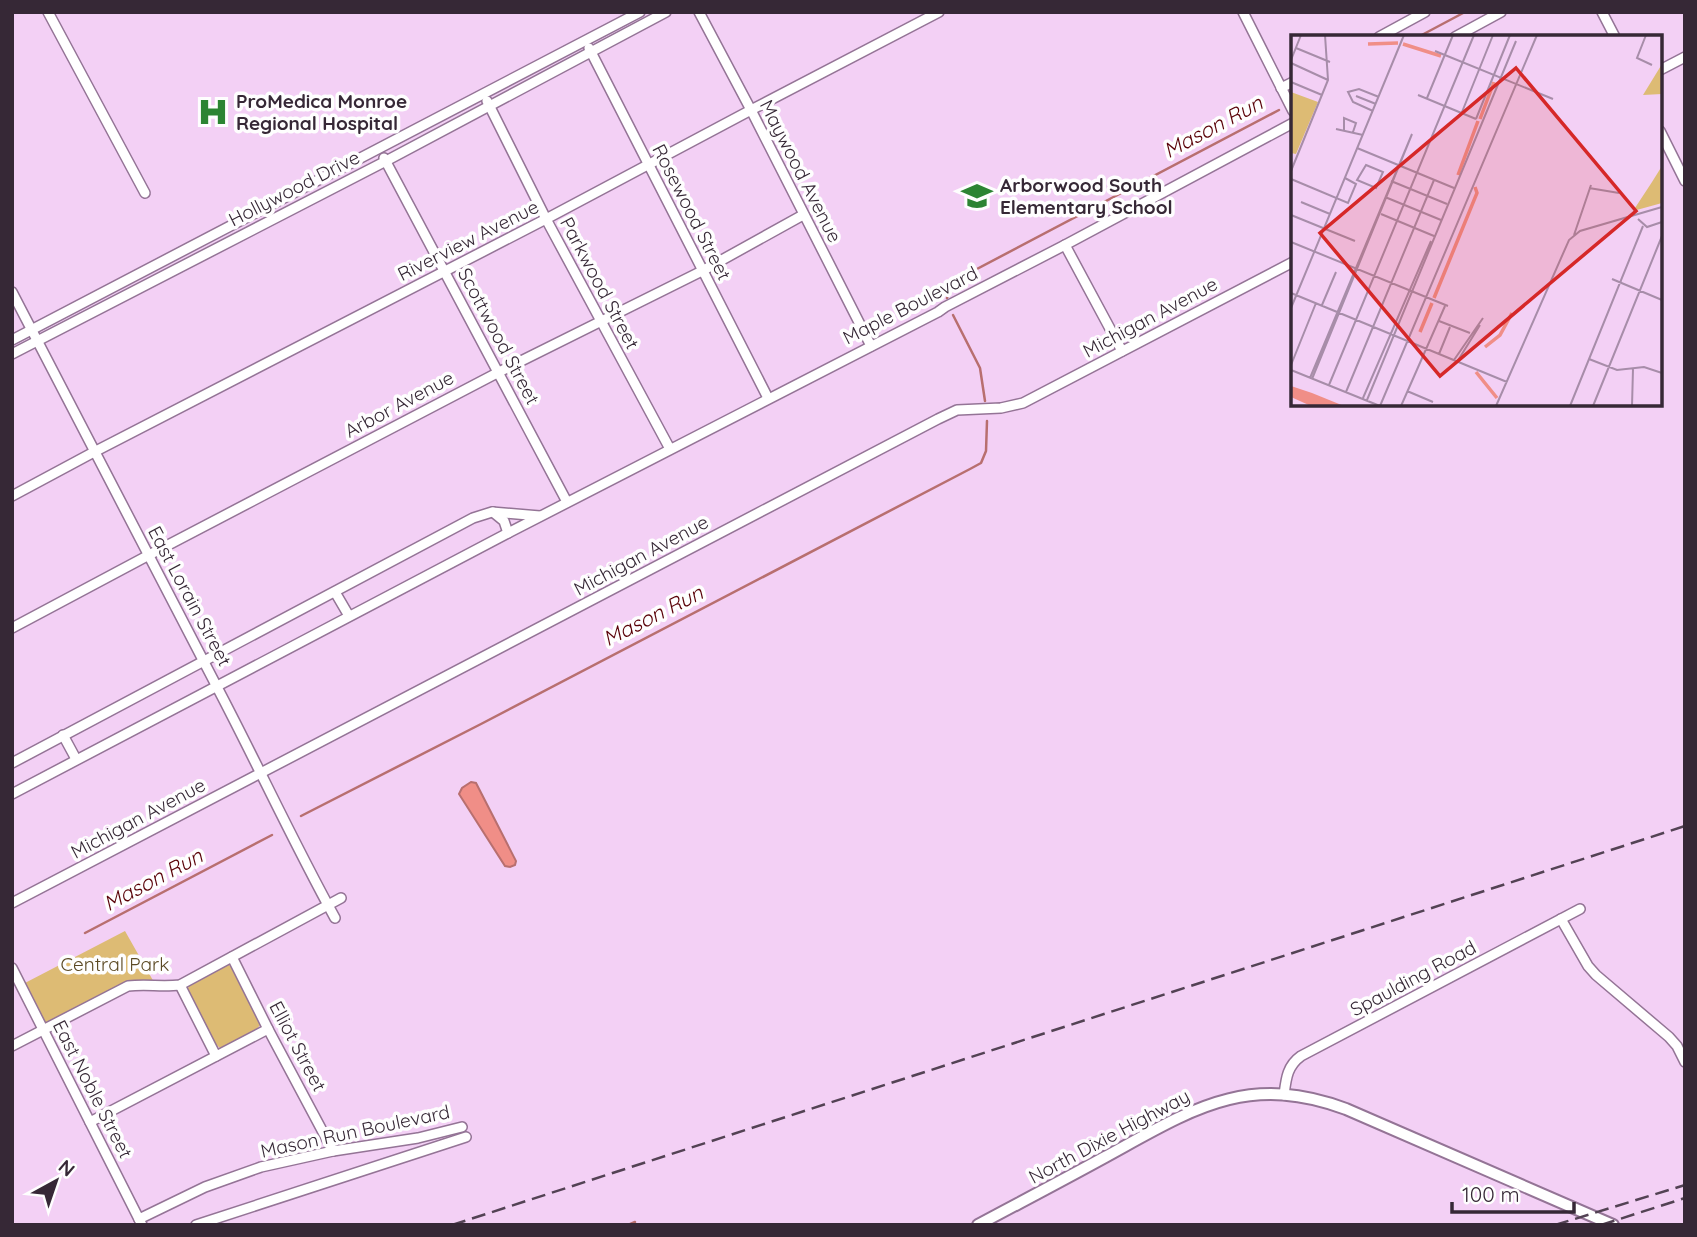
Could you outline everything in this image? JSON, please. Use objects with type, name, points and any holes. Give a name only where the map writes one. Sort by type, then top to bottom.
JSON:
[{"type":"main road","name":"North Dixie Highway","points":[[978,1225],[1181,1116],[1232,1098],[1266,1093],[1313,1099],[1346,1110],[1613,1225]]},
{"type":"street","points":[[48,12],[145,193]]},
{"type":"street","name":"Hollywood Drive","points":[[12,340],[639,12]]},
{"type":"street","name":"Hollywood Drive","points":[[12,354],[386,161],[666,12]]},
{"type":"street","name":"Maywood Avenue","points":[[699,12],[871,346]]},
{"type":"street","name":"Riverview Avenue","points":[[12,496],[939,12]]},
{"type":"street","points":[[1243,12],[1291,107]]},
{"type":"street","points":[[1383,35],[1425,12]]},
{"type":"street","points":[[1459,35],[1501,12]]},
{"type":"street","points":[[1602,12],[1614,35]]},
{"type":"street","name":"Rosewood Street","points":[[585,41],[768,398]]},
{"type":"street","points":[[1662,69],[1685,57]]},
{"type":"street","points":[[1281,89],[1291,83]]},
{"type":"street","name":"Parkwood Street","points":[[484,94],[546,219],[670,449]]},
{"type":"street","name":"Maple Boulevard","points":[[12,794],[567,502],[1065,245],[1291,124]]},
{"type":"street","points":[[1662,135],[1685,181]]},
{"type":"street","name":"Scottwood Street","points":[[380,148],[567,502]]},
{"type":"street","name":"Arbor Avenue","points":[[12,628],[499,372],[702,271],[803,215]]},
{"type":"street","points":[[1065,245],[1122,351]]},
{"type":"street","name":"Michigan Avenue","points":[[12,903],[938,419],[957,410],[1001,408],[1023,403],[1291,263]]},
{"type":"street","name":"East Lorain Street","points":[[12,292],[335,918]]},
{"type":"street","points":[[12,763],[472,518],[492,512],[542,516]]},
{"type":"street","points":[[492,512],[504,521],[508,533]]},
{"type":"street","points":[[335,592],[349,616]]},
{"type":"street","points":[[63,735],[76,759]]},
{"type":"street","points":[[12,1046],[128,986],[180,985],[341,898]]},
{"type":"street","name":"Spaulding Road","points":[[1284,1095],[1290,1066],[1301,1056],[1580,909]]},
{"type":"street","points":[[1561,919],[1588,966],[1669,1037],[1685,1062]]},
{"type":"street","name":"Elliot Street","points":[[232,957],[333,1151]]},
{"type":"street","name":"East Noble Street","points":[[12,968],[141,1222]]},
{"type":"street","points":[[180,985],[216,1056]]},
{"type":"street","points":[[90,1122],[268,1029]]},
{"type":"street","name":"Mason Run Boulevard","points":[[141,1222],[205,1187],[261,1167],[333,1151],[391,1143],[462,1126]]},
{"type":"street","points":[[447,1130],[451,1142]]},
{"type":"street","name":"Mason Run Boulevard","points":[[196,1225],[466,1137]]},
{"type":"green space","name":"Central Park","points":[[125,931],[155,984],[142,984],[48,1023],[41,1020],[23,984]]},
{"type":"green space","points":[[223,965],[234,968],[261,1024],[255,1031],[220,1048],[213,1042],[187,993],[189,984]]},
{"type":"shaded area","points":[[471,782],[476,783],[516,861],[515,865],[505,866],[459,794],[462,788]]},
{"type":"waterway","name":"Mason Run","points":[[1422,35],[1465,12]]},
{"type":"waterway","name":"Mason Run","points":[[947,298],[951,285],[956,280],[1279,110]]},
{"type":"waterway","name":"Mason Run","points":[[953,315],[980,368],[985,401]]},
{"type":"waterway","name":"Mason Run","points":[[301,816],[981,463],[986,451],[987,421]]},
{"type":"waterway","name":"Mason Run","points":[[85,933],[272,835]]},
{"type":"waterway","points":[[628,1225],[635,1222]]},
{"type":"railway","points":[[452,1225],[1685,826]]},
{"type":"railway","points":[[1555,1225],[1685,1185]]},
{"type":"railway","points":[[1601,1225],[1685,1198]]},
{"type":"place","name":"ProMedica Monroe Regional Hospital","points":[[213,112]]},
{"type":"place","name":"Arborwood South Elementary School","points":[[977,196]]}]
